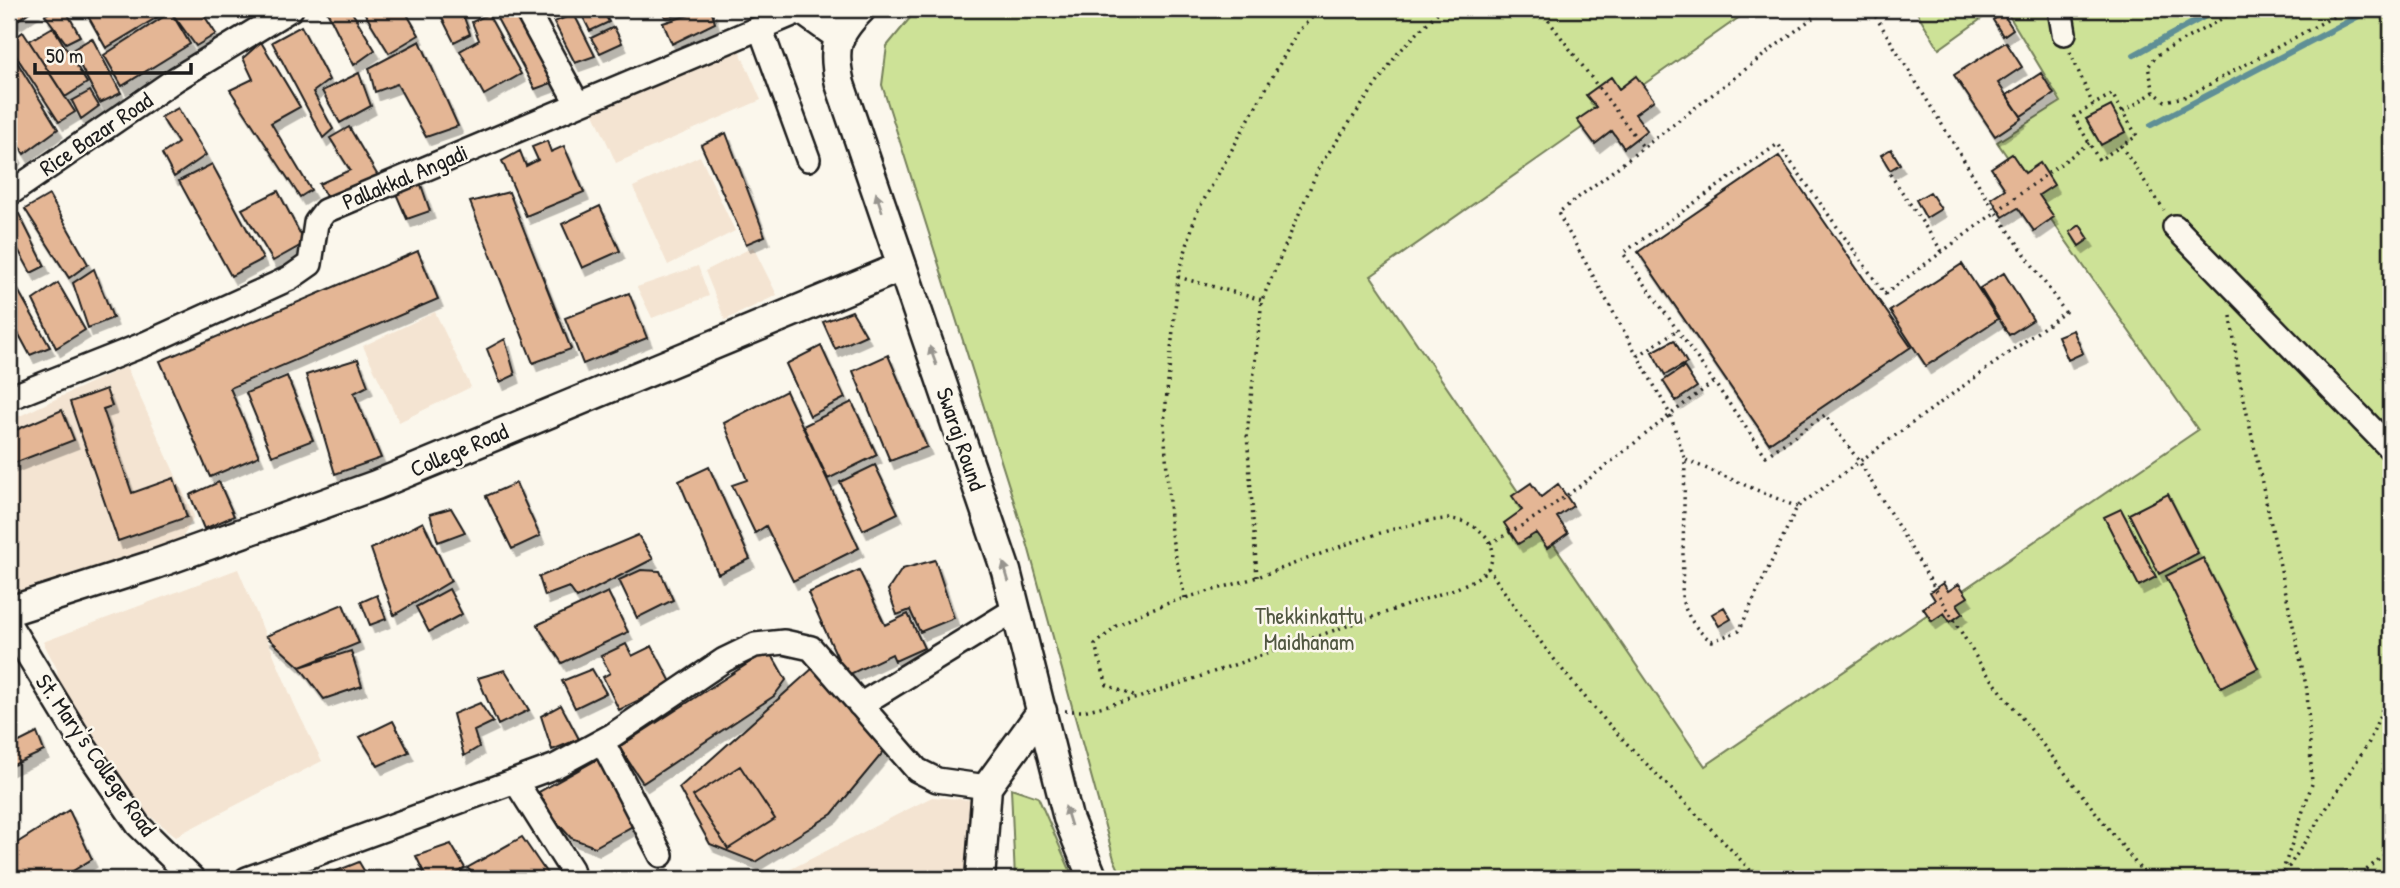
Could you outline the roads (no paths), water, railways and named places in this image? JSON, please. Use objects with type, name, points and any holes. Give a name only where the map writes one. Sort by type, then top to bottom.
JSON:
[{"type":"main road","points":[[802,9],[839,36],[860,9]]},
{"type":"main road","name":"Swaraj Round","points":[[839,36],[834,58],[840,84],[967,454],[1016,609],[1068,818],[1093,879]]},
{"type":"main road","name":"College Road","points":[[9,611],[156,564],[376,485],[901,267]]},
{"type":"main road","points":[[980,879],[987,787],[1042,711]]},
{"type":"street","name":"Rice Bazar Road","points":[[9,194],[176,79],[291,9]]},
{"type":"street","points":[[526,9],[577,103]]},
{"type":"street","name":"Pallakkal Angadi","points":[[9,398],[145,344],[290,278],[310,264],[316,223],[325,211],[577,103],[761,30],[802,9]]},
{"type":"street","points":[[2060,9],[2064,33]]},
{"type":"street","points":[[761,30],[808,159]]},
{"type":"street","points":[[2175,227],[2391,449]]},
{"type":"street","points":[[860,705],[1016,609]]},
{"type":"street","name":"St. Mary's College Road","points":[[9,624],[83,745],[138,825],[193,879]]},
{"type":"street","points":[[247,879],[556,766],[602,741],[724,660],[755,645],[784,642],[811,648],[917,770],[937,780],[987,787]]},
{"type":"street","points":[[602,741],[661,855]]},
{"type":"street","points":[[516,782],[570,869],[573,879]]},
{"type":"waterway","points":[[2134,55],[2218,9]]},
{"type":"waterway","points":[[2151,125],[2372,9]]},
{"type":"park label","name":"Thekkinkattu Maidhanam","points":[[1309,629]]}]
